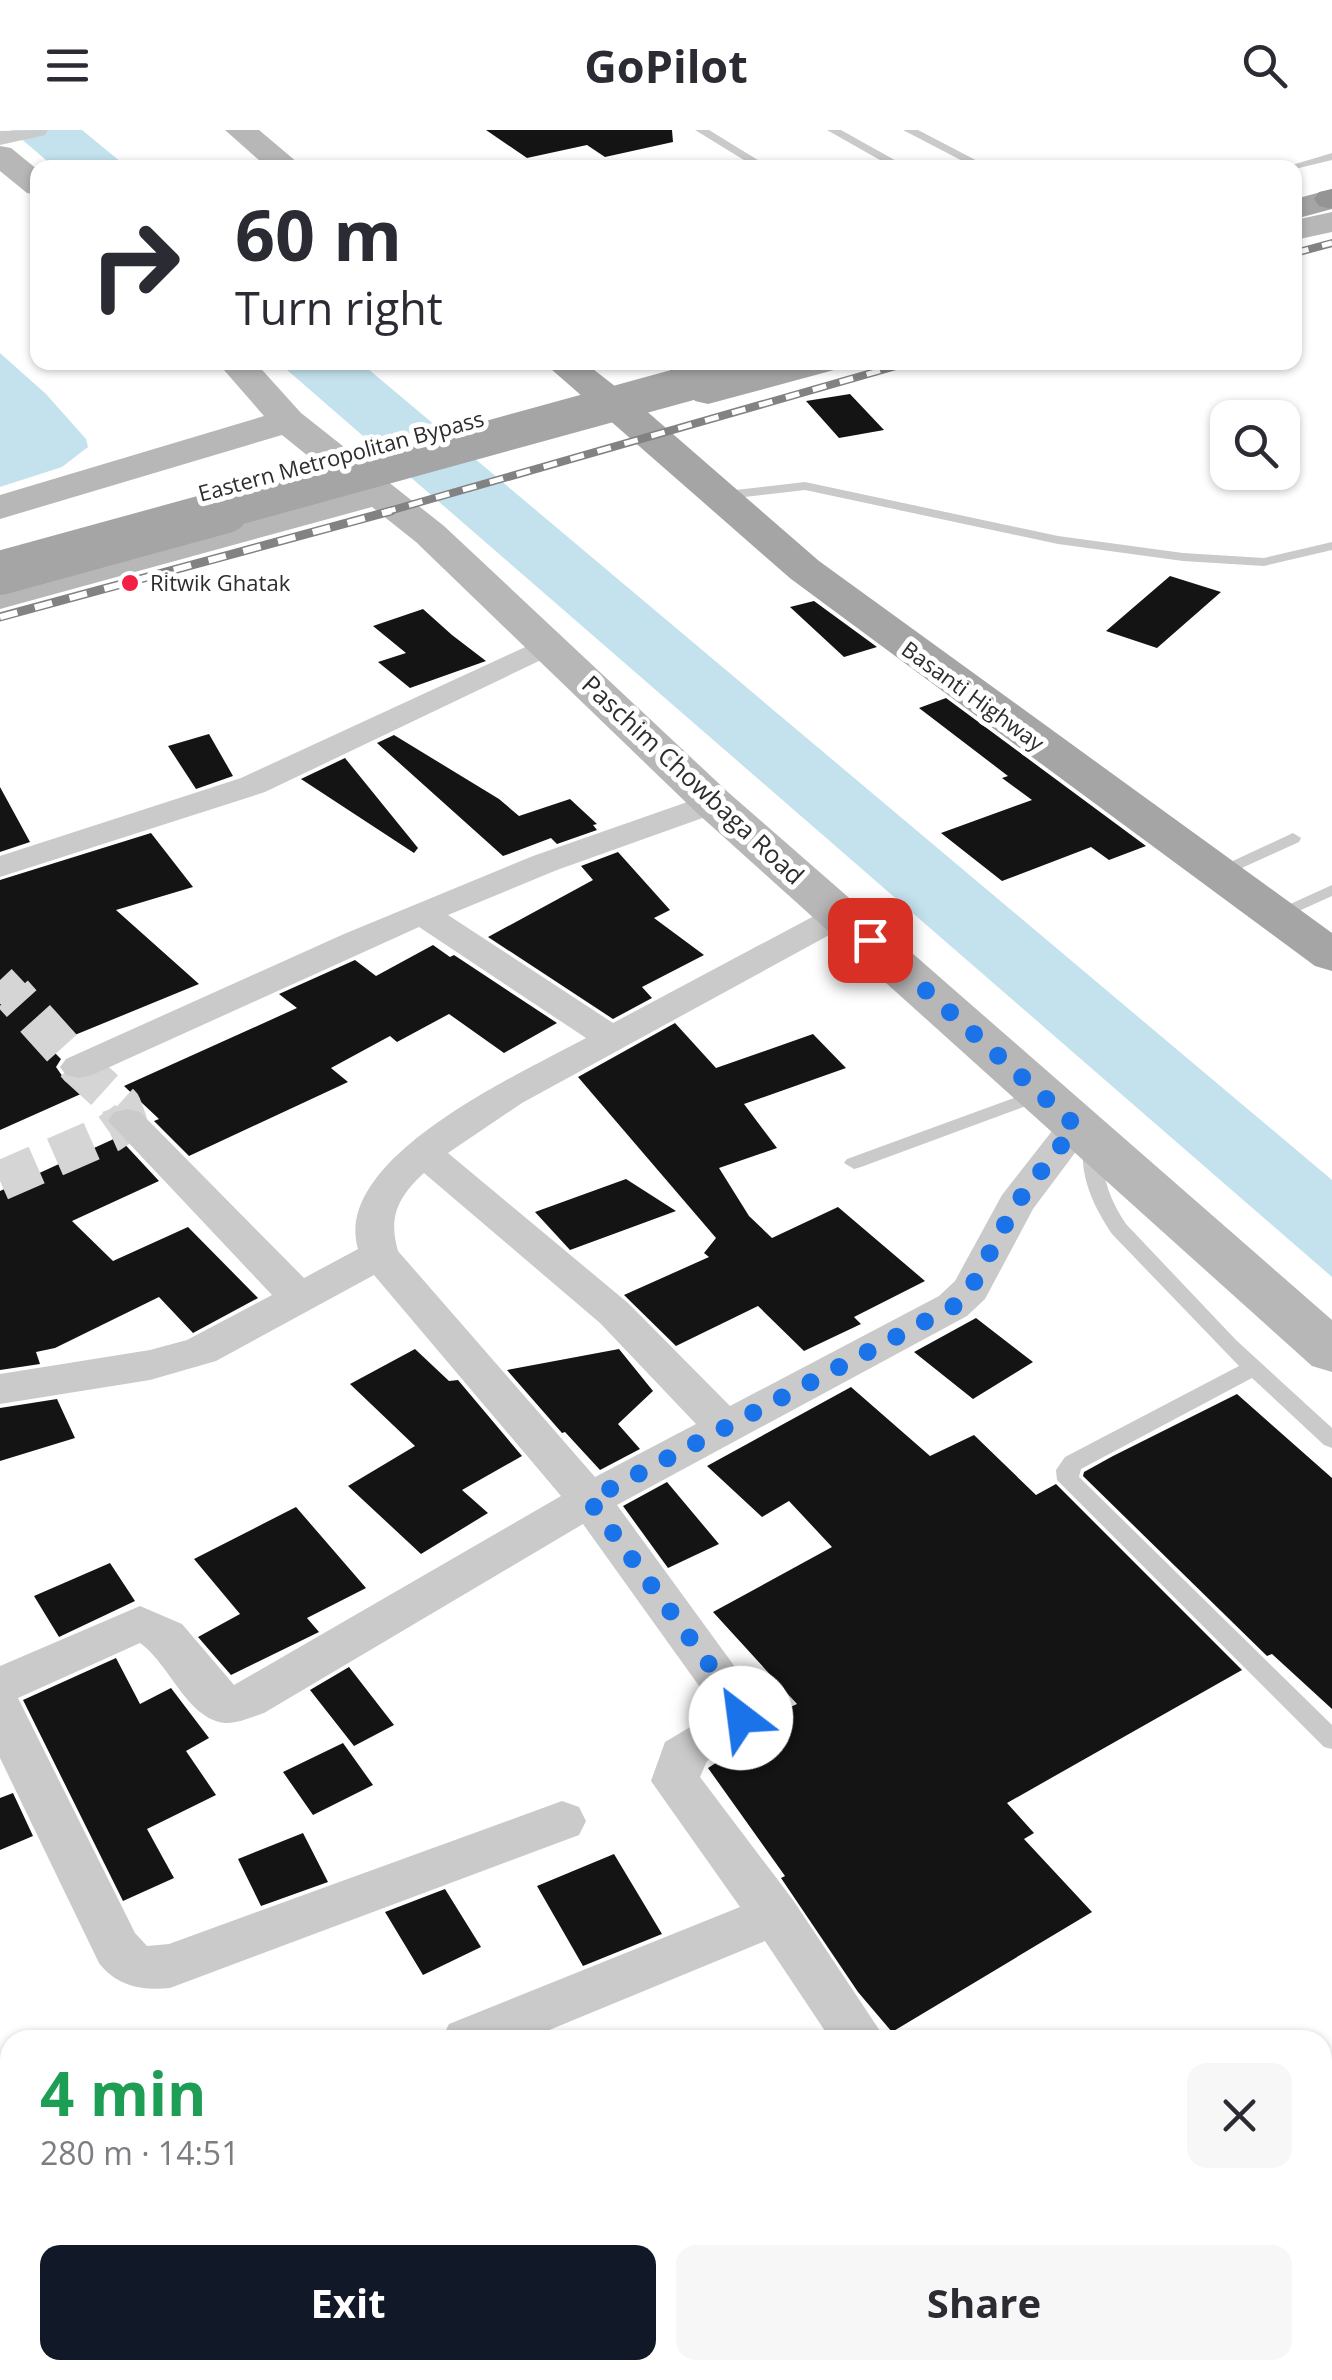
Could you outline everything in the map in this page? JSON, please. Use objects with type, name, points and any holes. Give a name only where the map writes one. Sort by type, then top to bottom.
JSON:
[{"type":"main road","points":[[1302,193],[1332,200]]},
{"type":"main road","points":[[1302,208],[1332,200]]},
{"type":"main road","name":"Basanti Highway","points":[[571,370],[630,416],[820,582],[1332,956]]},
{"type":"main road","name":"Eastern Metropolitan Bypass","points":[[0,548],[653,370]]},
{"type":"main road","points":[[0,574],[737,370]]},
{"type":"main road","points":[[630,416],[793,370]]},
{"type":"street","points":[[30,176],[2,143],[38,130]]},
{"type":"street","points":[[240,130],[278,160]]},
{"type":"street","points":[[1302,224],[1332,200]]},
{"type":"street","name":"Paschim Chowbaga Road","points":[[243,370],[288,422],[430,534],[713,803],[1332,1352]]},
{"type":"street","points":[[0,507],[288,422]]},
{"type":"street","points":[[0,597],[378,493]]},
{"type":"street","points":[[0,868],[253,786],[549,645]]},
{"type":"street","points":[[80,1067],[422,914],[546,863],[713,803]]},
{"type":"street","points":[[422,914],[612,1039]]},
{"type":"street","points":[[841,915],[509,1094],[393,1180],[372,1223],[379,1255],[589,1500],[741,1708],[741,1718],[734,1725],[685,1748],[676,1762],[675,1780],[776,1915],[853,2030]]},
{"type":"street","points":[[0,1686],[140,1623],[158,1627],[210,1695],[227,1705],[247,1700],[589,1500],[954,1306],[971,1288],[1016,1204],[1070,1120]]},
{"type":"street","points":[[127,1121],[300,1298]]},
{"type":"street","points":[[425,1154],[614,1313],[724,1428]]},
{"type":"street","points":[[0,1390],[150,1365],[200,1351],[379,1255]]},
{"type":"street","points":[[0,1710],[117,1948],[127,1963],[142,1970],[170,1966],[562,1820]]},
{"type":"street","points":[[522,2030],[776,1915]]},
{"type":"lane","points":[[701,130],[752,160]]},
{"type":"lane","points":[[833,130],[889,160]]},
{"type":"lane","points":[[908,130],[970,160]]},
{"type":"lane","points":[[1302,164],[1332,156]]},
{"type":"lane","points":[[718,496],[805,486],[1058,540],[1182,557],[1264,562],[1332,546]]},
{"type":"lane","points":[[1216,873],[1293,838]]},
{"type":"lane","points":[[1275,915],[1332,890]]},
{"type":"lane","points":[[854,1163],[1070,1120],[1092,1166],[1104,1207],[1118,1229],[1254,1368],[1332,1440]]},
{"type":"lane","points":[[1254,1368],[1073,1463],[1067,1470],[1068,1480],[1332,1740]]},
{"type":"water","points":[[11,130],[82,130],[118,160],[46,160]]},
{"type":"water","points":[[0,353],[46,394],[86,439],[88,447],[62,467],[0,487]]},
{"type":"water","points":[[287,370],[369,370],[1332,1180],[1332,1277]]},
{"type":"building","points":[[486,130],[672,130],[673,142],[605,157],[587,145],[527,158]]},
{"type":"building","points":[[850,394],[884,430],[839,438],[806,401]]},
{"type":"building","points":[[1170,576],[1221,592],[1157,648],[1106,631]]},
{"type":"building","points":[[814,601],[877,647],[844,657],[790,607]]},
{"type":"building","points":[[423,609],[486,661],[410,688],[378,662],[406,653],[373,626]]},
{"type":"building","points":[[946,698],[1146,846],[1109,860],[1091,847],[1002,881],[941,833],[1032,800],[1002,778],[1008,776],[919,708]]},
{"type":"building","points":[[209,734],[233,776],[196,789],[168,746]]},
{"type":"building","points":[[394,735],[499,799],[519,816],[570,799],[597,824],[593,825],[597,830],[557,844],[551,838],[503,856],[377,743]]},
{"type":"building","points":[[345,758],[418,848],[414,853],[301,779]]},
{"type":"building","points":[[0,787],[30,842],[0,852]]},
{"type":"building","points":[[151,833],[193,887],[116,910],[199,984],[48,1046],[61,1059],[56,1067],[63,1077],[83,1081],[92,1089],[0,1130],[0,880]]},
{"type":"building","points":[[618,852],[670,910],[654,918],[704,955],[642,987],[652,998],[613,1019],[488,937],[593,880],[581,866]]},
{"type":"building","points":[[433,945],[557,1023],[504,1053],[449,1014],[397,1042],[390,1036],[331,1068],[348,1082],[189,1156],[154,1121],[159,1119],[124,1086],[297,1008],[279,994],[355,960],[376,976]]},
{"type":"building","points":[[675,1023],[716,1068],[813,1034],[846,1068],[744,1104],[777,1148],[719,1168],[749,1216],[772,1238],[838,1207],[925,1281],[854,1317],[861,1324],[804,1351],[758,1306],[676,1346],[624,1295],[709,1257],[704,1253],[716,1238],[578,1077]]},
{"type":"building","points":[[118,1137],[159,1181],[72,1221],[113,1261],[188,1227],[258,1298],[193,1333],[159,1297],[55,1348],[36,1352],[40,1364],[0,1370],[0,1191]]},
{"type":"building","points":[[626,1179],[676,1211],[570,1250],[535,1212]]},
{"type":"building","points":[[976,1318],[1033,1362],[973,1399],[914,1352]]},
{"type":"building","points":[[415,1349],[449,1381],[458,1380],[522,1456],[462,1490],[488,1513],[421,1554],[348,1486],[415,1446],[350,1384]]},
{"type":"building","points":[[619,1349],[653,1391],[618,1424],[640,1449],[600,1470],[507,1370]]},
{"type":"building","points":[[851,1387],[930,1456],[974,1435],[1036,1495],[1056,1484],[1242,1670],[1007,1803],[1034,1833],[1024,1839],[1092,1912],[895,2030],[890,2030],[858,1992],[781,1878],[785,1876],[708,1768],[760,1734],[766,1718],[797,1704],[713,1612],[832,1547],[789,1501],[762,1517],[707,1466]]},
{"type":"building","points":[[1237,1394],[1332,1478],[1332,1709],[1272,1654],[1267,1656],[1083,1476],[1113,1456]]},
{"type":"building","points":[[57,1399],[75,1438],[0,1461],[0,1408]]},
{"type":"building","points":[[667,1482],[719,1544],[668,1568],[623,1506]]},
{"type":"building","points":[[296,1507],[366,1588],[307,1618],[319,1632],[231,1675],[198,1637],[240,1614],[194,1559]]},
{"type":"building","points":[[110,1563],[135,1601],[59,1637],[34,1596]]},
{"type":"building","points":[[116,1658],[140,1704],[171,1688],[209,1738],[186,1751],[216,1795],[147,1829],[174,1878],[123,1901],[23,1700]]},
{"type":"building","points":[[349,1667],[394,1725],[354,1746],[310,1690]]},
{"type":"building","points":[[343,1743],[373,1785],[313,1815],[283,1772]]},
{"type":"building","points":[[13,1793],[33,1836],[0,1850],[0,1798]]},
{"type":"building","points":[[303,1833],[328,1882],[261,1906],[238,1859]]},
{"type":"building","points":[[614,1854],[662,1934],[583,1966],[537,1886]]},
{"type":"building","points":[[445,1889],[481,1947],[423,1975],[385,1912]]},
{"type":"tunnel","points":[[0,980],[15,996]]},
{"type":"tunnel","points":[[0,1181],[110,1133],[127,1121],[121,1105],[79,1067],[13,994]]},
{"type":"railway","points":[[1302,251],[1332,243]]},
{"type":"railway","points":[[382,513],[882,370]]},
{"type":"railway","points":[[0,617],[391,511]]},
{"type":"place","name":"Ritwik Ghatak","points":[[130,583]]},
{"type":"route","points":[[741,1718],[741,1708],[589,1500],[954,1306],[971,1288],[1016,1204],[1076,1126],[870,940]]}]
